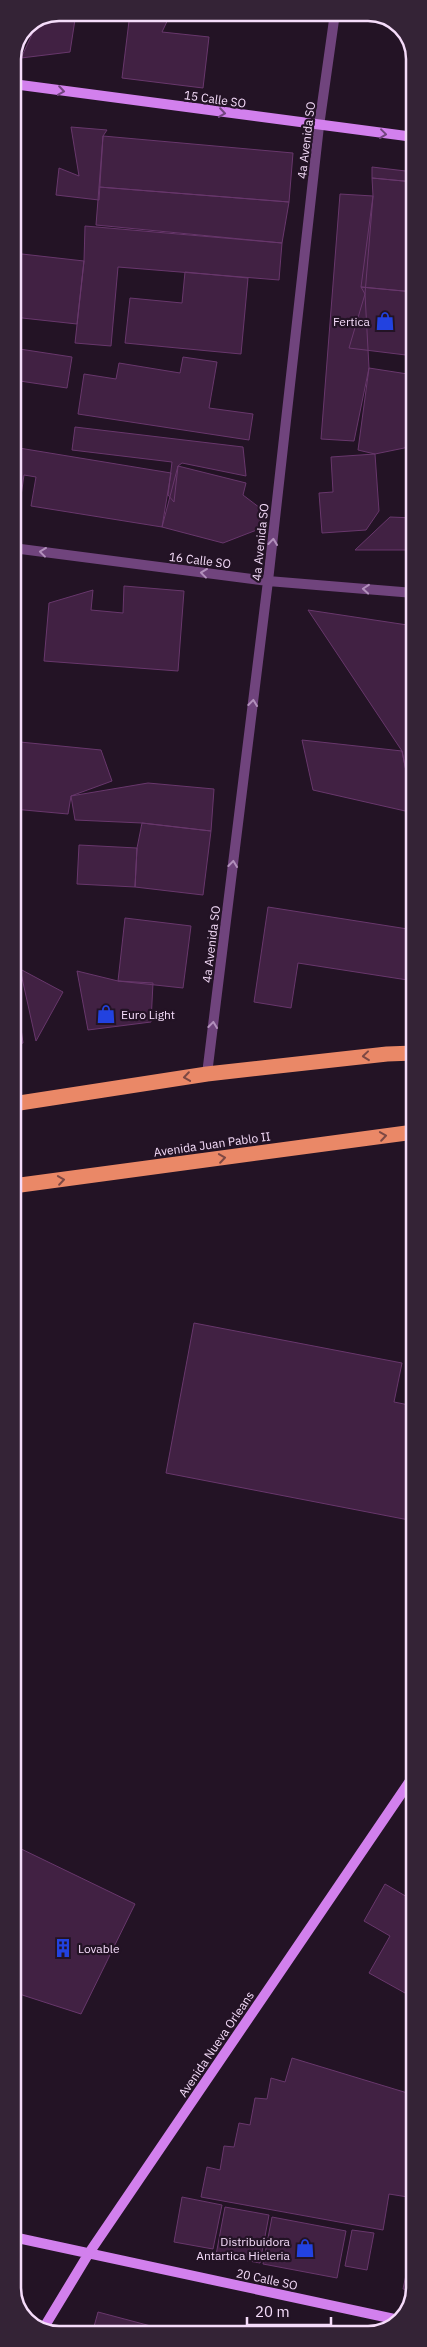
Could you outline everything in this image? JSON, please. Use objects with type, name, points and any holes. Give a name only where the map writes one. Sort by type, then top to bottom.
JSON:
[{"type":"highway","points":[[21,1103],[207,1074],[405,1053]]},
{"type":"highway","name":"Avenida Juan Pablo II","points":[[22,1185],[405,1133]]},
{"type":"street","name":"4a Avenida SO","points":[[207,1074],[268,581],[320,126],[334,21]]},
{"type":"street","name":"15 Calle SO","points":[[21,85],[405,136]]},
{"type":"street","name":"16 Calle SO","points":[[21,549],[268,581],[405,592]]},
{"type":"street","name":"Avenida Nueva Orleans","points":[[46,2323],[89,2253],[406,1787]]},
{"type":"street","name":"20 Calle SO","points":[[22,2240],[390,2318]]},
{"type":"building","points":[[75,21],[70,52],[21,57],[32,34],[38,28],[52,22]]},
{"type":"building","points":[[129,21],[167,21],[162,32],[209,37],[203,88],[122,78]]},
{"type":"building","points":[[71,127],[107,130],[103,136],[99,200],[56,195],[59,168],[79,176]]},
{"type":"building","points":[[103,136],[293,153],[289,202],[99,187]]},
{"type":"building","points":[[372,167],[405,171],[405,181],[372,178]]},
{"type":"building","points":[[372,178],[405,181],[405,291],[361,287],[373,196]]},
{"type":"building","points":[[99,187],[289,202],[282,243],[96,225]]},
{"type":"building","points":[[340,194],[373,196],[365,294],[369,368],[354,441],[321,439]]},
{"type":"building","points":[[85,226],[282,243],[279,280],[118,267],[111,346],[75,343],[84,261]]},
{"type":"building","points":[[21,254],[84,261],[77,324],[21,318]]},
{"type":"building","points":[[185,272],[248,278],[241,354],[125,343],[130,298],[182,303]]},
{"type":"building","name":"Fertica","points":[[361,287],[405,291],[405,355],[349,348],[365,294]]},
{"type":"building","points":[[21,349],[72,357],[67,388],[21,381]]},
{"type":"building","points":[[183,357],[217,362],[209,408],[253,414],[249,440],[78,414],[84,374],[116,379],[119,363],[180,373]]},
{"type":"building","points":[[369,368],[405,374],[405,448],[375,454],[358,450]]},
{"type":"building","points":[[75,427],[243,447],[246,476],[182,463],[178,466],[174,502],[168,495],[172,462],[72,450]]},
{"type":"building","points":[[21,448],[171,473],[162,527],[31,506],[36,477],[24,475],[21,495]]},
{"type":"building","points":[[375,454],[379,511],[366,530],[322,533],[319,493],[333,492],[331,457]]},
{"type":"building","points":[[178,466],[246,483],[243,495],[260,508],[267,526],[223,543],[162,527]]},
{"type":"building","points":[[390,517],[405,518],[405,550],[355,550]]},
{"type":"building","points":[[124,586],[184,591],[178,671],[44,661],[49,603],[93,590],[91,610],[123,613]]},
{"type":"building","points":[[308,610],[405,625],[405,768],[402,751]]},
{"type":"building","points":[[302,740],[402,751],[405,768],[405,811],[313,790]]},
{"type":"building","points":[[21,742],[101,750],[112,781],[71,796],[68,814],[21,810]]},
{"type":"building","points":[[148,783],[214,789],[211,831],[142,823],[75,820],[71,796]]},
{"type":"building","points":[[142,823],[211,831],[203,895],[135,887],[137,848]]},
{"type":"building","points":[[79,845],[137,848],[135,887],[77,884]]},
{"type":"building","points":[[268,907],[405,929],[405,980],[298,963],[291,1008],[254,1002]]},
{"type":"building","points":[[125,918],[191,926],[183,988],[118,981]]},
{"type":"building","points":[[21,970],[63,992],[36,1041],[21,975]]},
{"type":"building","points":[[77,971],[118,981],[153,983],[151,1022],[88,1030]]},
{"type":"building","points":[[194,1323],[402,1363],[394,1402],[406,1404],[406,1519],[166,1473]]},
{"type":"building","name":"Lovable","points":[[22,1849],[135,1904],[81,2014],[22,1995]]},
{"type":"building","points":[[385,1884],[406,1896],[406,1993],[369,1973],[390,1936],[364,1921]]},
{"type":"building","points":[[292,2058],[406,2093],[406,2197],[389,2194],[383,2230],[201,2197],[207,2167],[220,2170],[224,2146],[234,2147],[239,2123],[250,2125],[255,2098],[267,2099],[271,2078],[285,2082]]},
{"type":"building","points":[[182,2197],[222,2205],[213,2249],[174,2242]]},
{"type":"building","points":[[225,2207],[269,2215],[260,2263],[216,2255]]},
{"type":"building","name":"Distribuidora Antartica Hieleria","points":[[272,2217],[346,2231],[337,2278],[263,2264]]},
{"type":"building","points":[[352,2230],[374,2233],[367,2270],[345,2266]]},
{"type":"building","points":[[406,2275],[406,2290],[403,2289]]},
{"type":"building","points":[[98,2312],[150,2326],[94,2326]]},
{"type":"place","name":"Fertica","points":[[385,321]]},
{"type":"place","name":"Euro Light","points":[[106,1014]]},
{"type":"place","name":"Lovable","points":[[63,1948]]},
{"type":"place","name":"Distribuidora Antartica Hieleria","points":[[305,2248]]}]
